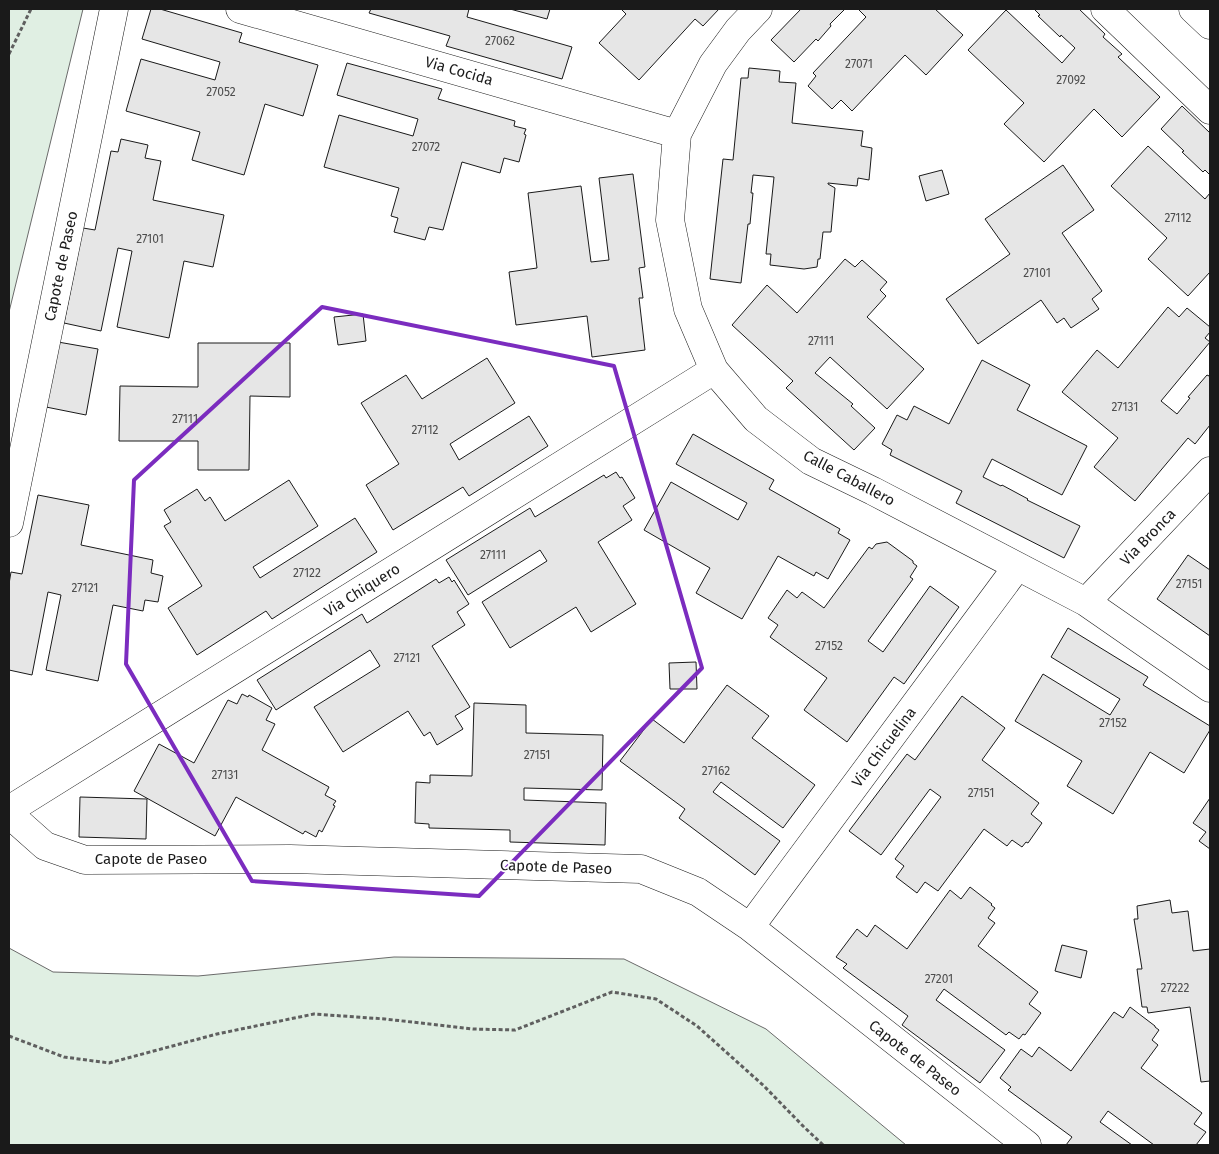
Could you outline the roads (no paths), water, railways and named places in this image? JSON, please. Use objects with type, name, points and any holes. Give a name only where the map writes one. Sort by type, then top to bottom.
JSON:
[{"type":"street","name":"Capote de Paseo","points":[[9,523],[114,9]]},
{"type":"street","name":"Via Cocida","points":[[240,9],[677,134]]},
{"type":"street","name":"Calle Caballero","points":[[758,9],[738,30],[712,64],[677,134],[670,220],[688,309],[714,370],[756,418],[811,461],[873,491],[1086,602],[1210,688]]},
{"type":"street","points":[[1105,9],[1210,110]]},
{"type":"street","points":[[1193,9],[1210,26]]},
{"type":"street","name":"Via Chiquero","points":[[9,812],[714,370]]},
{"type":"street","name":"Via Bronca","points":[[1086,602],[1210,472]]},
{"type":"street","name":"Via Chicuelina","points":[[750,927],[1018,567]]},
{"type":"street","name":"Capote de Paseo","points":[[9,812],[45,846],[85,860],[290,860],[641,869],[698,892],[750,927],[1027,1145]]}]
